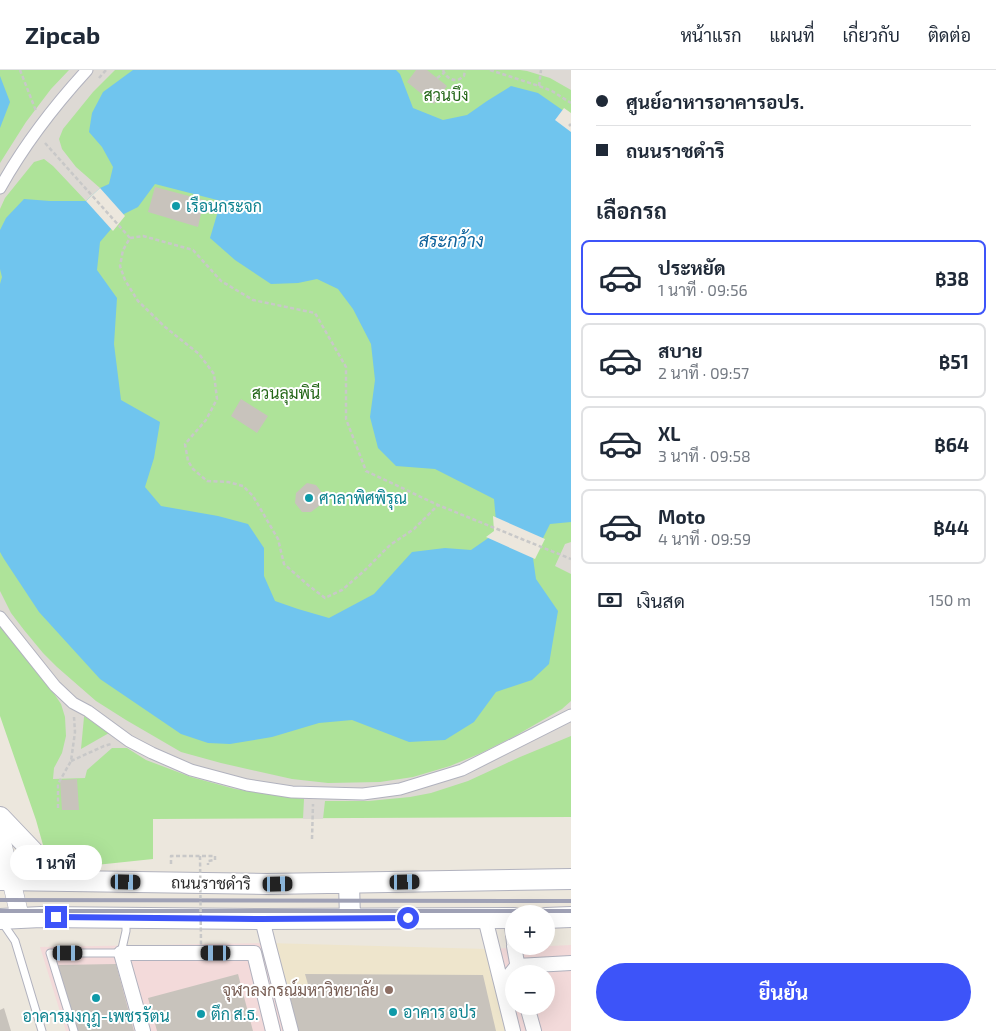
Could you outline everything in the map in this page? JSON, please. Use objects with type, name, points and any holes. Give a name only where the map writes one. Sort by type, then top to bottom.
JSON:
[{"type":"main road","points":[[0,817],[61,881]]},
{"type":"main road","name":"ถนนราชดำริ","points":[[6,880],[267,884],[571,879]]},
{"type":"main road","points":[[349,883],[350,918]]},
{"type":"main road","points":[[555,918],[571,917]]},
{"type":"main road","points":[[11,922],[126,918],[505,918]]},
{"type":"street","points":[[0,188],[46,117],[87,70]]},
{"type":"street","points":[[0,617],[55,686],[73,703],[88,711],[129,741],[152,753],[191,770],[246,785],[292,792],[363,794],[400,789],[462,770],[571,715]]},
{"type":"street","points":[[0,834],[11,922]]},
{"type":"street","points":[[485,918],[513,1031]]},
{"type":"street","points":[[262,919],[291,1031]]},
{"type":"street","points":[[144,1031],[121,953],[254,953],[273,1031]]},
{"type":"street","points":[[555,965],[571,963]]},
{"type":"street","points":[[502,985],[505,982]]},
{"type":"street","points":[[530,1015],[534,1031]]},
{"type":"lane","points":[[74,1031],[50,953],[121,953],[126,931],[126,918]]},
{"type":"lane","points":[[11,922],[14,939],[42,1031]]},
{"type":"lane","points":[[11,922],[14,939]]},
{"type":"path","points":[[20,70],[38,129],[90,193],[130,238]]},
{"type":"path","points":[[437,78],[444,72],[449,79],[458,80],[464,76],[465,70]]},
{"type":"path","points":[[490,70],[552,91],[571,103]]},
{"type":"path","points":[[539,86],[541,70]]},
{"type":"path","points":[[130,238],[143,236],[193,250],[221,281],[253,300],[315,313],[346,367],[346,419],[366,471],[489,527],[571,559]]},
{"type":"path","points":[[130,238],[123,250],[120,266],[125,280],[138,301],[165,327],[199,354],[214,374],[217,399],[206,420],[185,444],[188,461],[193,469],[206,481],[228,482],[243,486],[253,496],[278,539],[284,564],[298,577],[325,598],[342,590],[390,545],[414,530],[438,505]]},
{"type":"path","points":[[58,808],[58,784],[71,761],[75,732],[73,703]]},
{"type":"path","points":[[71,761],[104,746],[129,741]]},
{"type":"path","points":[[312,839],[314,792]]},
{"type":"path","points":[[171,868],[171,856],[214,856],[214,860],[208,860],[208,868]]},
{"type":"path","points":[[200,856],[201,945]]},
{"type":"shaded area","points":[[69,70],[115,70],[93,92],[63,129],[59,139],[62,149],[76,167],[100,188],[86,201],[44,159],[34,162],[5,198],[0,209],[0,163],[26,122],[51,89]]},
{"type":"shaded area","points":[[520,70],[571,70],[571,90],[550,78]]},
{"type":"shaded area","points":[[571,542],[571,574],[555,566],[565,544]]},
{"type":"shaded area","points":[[0,591],[11,613],[43,653],[96,701],[181,752],[292,779],[328,783],[380,782],[413,777],[450,766],[479,754],[562,709],[571,701],[571,736],[468,781],[431,793],[369,801],[325,801],[323,819],[303,819],[304,799],[235,789],[191,777],[146,760],[127,748],[112,748],[87,770],[85,778],[53,779],[54,768],[62,753],[66,736],[65,717],[61,704],[45,680],[0,625]],"holes":[[[84,716],[109,733],[81,749]]]},
{"type":"shaded area","name":"จุฬาลงกรณ์มหาวิทยาลัย","points":[[268,943],[487,949],[508,1031],[291,1031]]},
{"type":"shaded area","points":[[268,943],[291,1031],[66,1031],[40,947]]},
{"type":"shaded area","points":[[571,945],[571,1031],[508,1031],[487,949],[505,948],[505,955],[555,955],[555,946]]},
{"type":"green space","name":"สวนลุมพินี","points":[[0,70],[571,70],[571,817],[153,819],[153,859],[96,865],[60,864],[43,845],[0,716]]},
{"type":"water","name":"สระกว้าง","points":[[133,70],[396,70],[400,74],[413,108],[443,120],[467,115],[511,86],[538,93],[571,116],[571,522],[550,524],[533,558],[536,579],[558,611],[549,664],[532,680],[496,692],[474,722],[445,740],[409,742],[352,720],[319,723],[272,737],[230,744],[208,743],[181,734],[100,679],[39,612],[0,552],[0,284],[2,277],[0,269],[0,230],[6,218],[24,199],[86,201],[100,188],[109,184],[113,167],[102,147],[89,132],[92,113],[103,92]],"holes":[[[155,184],[221,201],[210,238],[235,260],[271,284],[298,283],[317,279],[338,289],[353,309],[371,344],[375,380],[370,417],[378,448],[396,466],[435,469],[494,499],[497,532],[471,550],[445,548],[412,552],[374,594],[329,618],[275,601],[264,576],[264,548],[248,524],[218,516],[161,506],[145,487],[154,458],[160,422],[121,400],[114,344],[117,298],[97,270],[100,242],[124,214],[138,207]]]},
{"type":"water","points":[[0,76],[10,102],[0,128]]},
{"type":"pier","points":[[564,108],[571,113],[571,132],[555,120]]},
{"type":"pier","points":[[100,188],[125,216],[113,231],[86,201]]},
{"type":"pier","points":[[493,516],[545,539],[535,559],[486,537],[494,531]]},
{"type":"building","points":[[416,70],[427,70],[447,86],[434,104],[407,82]]},
{"type":"building","name":"เรือนกระจก","points":[[155,187],[204,200],[198,227],[148,212]]},
{"type":"building","points":[[241,399],[268,416],[257,433],[231,416]]},
{"type":"building","name":"ศาลาพิศพิรุณ","points":[[307,483],[316,485],[323,494],[323,503],[311,512],[302,512],[295,503],[296,493]]},
{"type":"building","points":[[77,779],[79,810],[62,810],[60,780]]},
{"type":"building","name":"อาคารมงกุฎ-เพชรรัตน","points":[[116,964],[134,1031],[77,1031],[57,965]]},
{"type":"building","name":"ตึก ส.ธ.","points":[[238,974],[253,1031],[157,1031],[148,998]]},
{"type":"building","name":"อาคาร อปร","points":[[305,974],[483,975],[496,1031],[298,1031],[289,993],[309,988]]},
{"type":"building","points":[[4,1008],[11,1031],[0,1031],[0,1010]]},
{"type":"railway","points":[[0,900],[571,901]]},
{"type":"railway","points":[[0,911],[571,911]]},
{"type":"place","name":"เรือนกระจก","points":[[176,206]]},
{"type":"place","name":"ศาลาพิศพิรุณ","points":[[309,498]]},
{"type":"place","name":"จุฬาลงกรณ์มหาวิทยาลัย","points":[[389,990]]},
{"type":"place","name":"อาคารมงกุฎ-เพชรรัตน","points":[[96,998]]},
{"type":"place","name":"อาคาร อปร","points":[[393,1012]]},
{"type":"place","name":"ตึก ส.ธ.","points":[[201,1014]]},
{"type":"route","points":[[56,917],[408,918]]},
{"type":"park label","name":"สวนบึง","points":[[446,95]]}]
